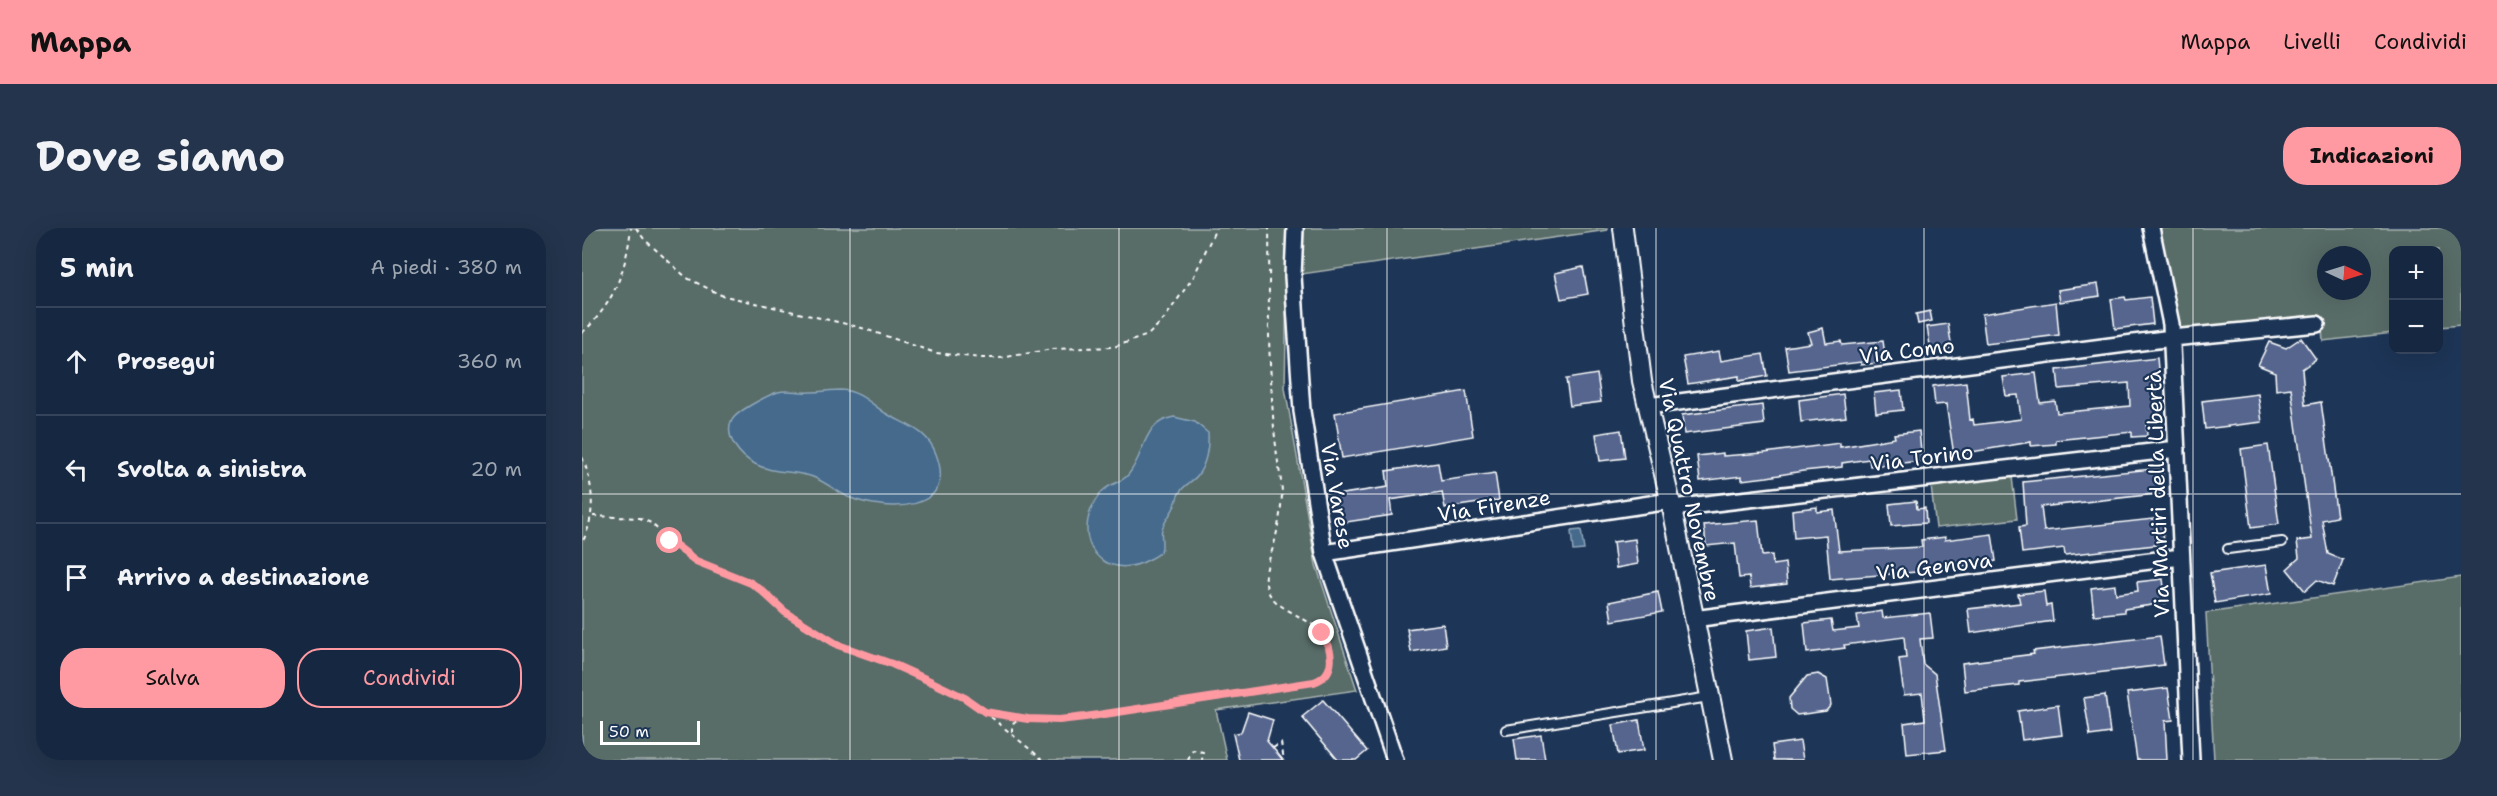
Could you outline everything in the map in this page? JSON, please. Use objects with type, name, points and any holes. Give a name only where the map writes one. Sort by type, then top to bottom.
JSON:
[{"type":"street","name":"Via Varese","points":[[1295,228],[1293,276],[1302,411],[1324,553],[1395,760]]},
{"type":"street","name":"Via Quattro Novembre","points":[[1623,228],[1637,347],[1648,406],[1671,504],[1723,760]]},
{"type":"street","name":"Via Martiri della Libertà","points":[[2151,228],[2172,338],[2191,760]]},
{"type":"street","name":"Via Como","points":[[1648,406],[2172,338],[2317,324]]},
{"type":"street","name":"Via Torino","points":[[1671,504],[2177,449]]},
{"type":"street","name":"Via Firenze","points":[[1324,553],[1671,504]]},
{"type":"street","name":"Via Genova","points":[[1693,619],[2181,557]]},
{"type":"lane","points":[[2228,549],[2282,543]]},
{"type":"lane","points":[[1506,730],[1709,697]]},
{"type":"path","points":[[582,333],[605,308],[622,276],[631,228]]},
{"type":"path","points":[[636,228],[644,239],[687,278],[721,295],[859,327],[936,353],[981,358],[1000,358],[1053,349],[1114,347],[1148,335],[1164,319],[1194,276],[1216,228]]},
{"type":"path","points":[[985,712],[1019,718],[1059,720],[1097,716],[1314,682],[1329,672],[1331,655],[1322,633],[1304,618],[1281,606],[1266,587],[1266,567],[1276,537],[1282,495],[1270,374],[1269,228]]},
{"type":"path","points":[[582,457],[590,485],[593,516],[582,543]]},
{"type":"path","points":[[593,516],[640,518],[651,523],[690,558],[751,583],[785,612],[811,630],[838,645],[892,664],[965,698],[1012,733],[1043,760]]},
{"type":"path","points":[[1012,733],[1012,724],[1019,718]]},
{"type":"path","points":[[1273,748],[1281,743],[1284,760]]},
{"type":"path","points":[[1188,760],[1193,750],[1203,752],[1202,760]]},
{"type":"green space","points":[[582,228],[1288,228],[1285,388],[1316,565],[1357,690],[1216,710],[1227,760],[582,760]]},
{"type":"green space","points":[[1304,228],[1607,228],[1607,230],[1302,274]]},
{"type":"green space","points":[[2157,228],[2461,228],[2461,325],[2443,327],[2443,246],[2389,246],[2389,333],[2323,341],[2321,316],[2179,329]]},
{"type":"green space","points":[[2012,477],[2017,519],[1936,528],[1931,486]]},
{"type":"green space","points":[[2461,577],[2461,760],[2214,760],[2206,613]]},
{"type":"water","points":[[841,390],[859,395],[885,413],[915,429],[927,439],[936,454],[940,474],[937,488],[928,498],[914,504],[898,506],[863,502],[848,497],[813,477],[769,469],[755,464],[744,457],[732,440],[730,426],[735,416],[767,396],[782,391]]},
{"type":"water","points":[[1174,417],[1195,422],[1208,433],[1203,467],[1178,495],[1174,508],[1162,529],[1162,546],[1159,554],[1133,566],[1118,566],[1105,562],[1095,554],[1089,542],[1087,528],[1090,512],[1102,491],[1128,475],[1134,467],[1145,440],[1155,426],[1163,420]]},
{"type":"water","points":[[1581,530],[1584,550],[1573,551],[1571,531]]},
{"type":"building","points":[[1583,267],[1588,294],[1561,299],[1555,273]]},
{"type":"building","points":[[2098,284],[2100,296],[2060,302],[2058,290]]},
{"type":"building","points":[[2125,297],[2126,300],[2150,297],[2153,324],[2115,329],[2111,299]]},
{"type":"building","points":[[2056,302],[2059,335],[1986,344],[1982,314]]},
{"type":"building","points":[[1930,311],[1932,321],[1918,324],[1916,314]]},
{"type":"building","points":[[1948,324],[1952,348],[1931,351],[1927,327]]},
{"type":"building","points":[[1823,328],[1826,343],[1841,341],[1842,345],[1883,341],[1886,362],[1861,365],[1861,362],[1789,371],[1785,347],[1811,343],[1808,332]]},
{"type":"building","points":[[2301,338],[2316,359],[2302,369],[2305,405],[2321,402],[2337,517],[2322,520],[2328,554],[2343,560],[2333,586],[2317,580],[2305,591],[2287,569],[2299,558],[2297,541],[2312,539],[2291,388],[2276,390],[2275,372],[2258,365],[2269,342],[2286,348]]},
{"type":"building","points":[[1719,351],[1721,361],[1763,354],[1767,376],[1739,381],[1739,376],[1688,384],[1683,357]]},
{"type":"building","points":[[2157,358],[2159,380],[2155,380],[2158,423],[2146,423],[2147,436],[2132,437],[2132,432],[2056,440],[2056,444],[2031,446],[2031,442],[1954,455],[1946,404],[1935,405],[1933,386],[1966,382],[1970,420],[1973,419],[1974,425],[2021,419],[2018,395],[2006,396],[2003,377],[2036,373],[2040,403],[2055,401],[2057,413],[2130,406],[2129,383],[2059,389],[2057,370]]},
{"type":"building","points":[[1597,374],[1601,402],[1570,406],[1566,379]]},
{"type":"building","points":[[1901,390],[1903,410],[1876,413],[1874,393]]},
{"type":"building","points":[[1466,391],[1473,436],[1342,458],[1335,413]]},
{"type":"building","points":[[1843,394],[1846,417],[1801,422],[1799,400]]},
{"type":"building","points":[[2258,394],[2262,422],[2205,429],[2202,401]]},
{"type":"building","points":[[1762,405],[1764,424],[1684,434],[1682,415]]},
{"type":"building","points":[[1621,430],[1625,458],[1600,461],[1596,434]]},
{"type":"building","points":[[1919,431],[1922,461],[1870,466],[1869,459],[1842,463],[1842,467],[1767,477],[1742,480],[1742,476],[1700,481],[1697,456],[1723,453],[1723,456],[1764,453],[1840,443],[1840,447],[1895,438],[1894,434]]},
{"type":"building","points":[[2268,445],[2279,524],[2251,528],[2241,449]]},
{"type":"building","points":[[1438,463],[1441,481],[1495,473],[1499,500],[1445,508],[1442,492],[1390,500],[1392,515],[1340,523],[1336,495],[1388,487],[1386,471]]},
{"type":"building","points":[[2162,468],[2164,493],[2041,507],[2044,531],[2162,518],[2164,544],[2065,555],[2064,548],[2022,553],[2019,527],[2026,526],[2023,482]]},
{"type":"building","points":[[1916,501],[1917,509],[1925,508],[1926,523],[1891,526],[1889,504]]},
{"type":"building","points":[[1817,507],[1817,512],[1834,510],[1839,551],[1922,547],[1921,540],[1945,537],[1945,540],[1992,534],[1996,561],[1929,571],[1830,579],[1826,535],[1794,538],[1792,510]]},
{"type":"building","points":[[1758,520],[1762,556],[1772,555],[1773,565],[1785,563],[1787,584],[1750,588],[1749,577],[1739,578],[1735,543],[1706,546],[1704,525]]},
{"type":"building","points":[[1635,539],[1638,564],[1616,568],[1613,542]]},
{"type":"building","points":[[2266,565],[2271,594],[2215,603],[2210,573]]},
{"type":"building","points":[[2163,579],[2166,603],[2124,609],[2124,612],[2094,615],[2091,588],[2115,585],[2116,594],[2138,591],[2137,582]]},
{"type":"building","points":[[2044,591],[2046,606],[2051,605],[2053,621],[1971,633],[1968,609],[2020,603],[2018,594]]},
{"type":"building","points":[[1658,592],[1662,612],[1612,621],[1609,602]]},
{"type":"building","points":[[1882,611],[1883,618],[1930,613],[1933,638],[1920,639],[1923,664],[1935,674],[1946,750],[1907,754],[1904,723],[1925,720],[1922,693],[1904,695],[1899,659],[1906,658],[1904,637],[1844,645],[1845,648],[1807,653],[1804,623],[1831,620],[1833,631],[1859,628],[1857,615]]},
{"type":"building","points":[[1443,624],[1446,646],[1411,652],[1407,629]]},
{"type":"building","points":[[1773,627],[1776,657],[1749,660],[1746,631]]},
{"type":"building","points":[[2160,636],[2164,665],[2019,682],[2019,685],[1965,691],[1962,663],[2034,654],[2033,651]]},
{"type":"building","points":[[1818,674],[1827,679],[1831,705],[1826,711],[1797,715],[1790,709],[1789,698],[1807,676]]},
{"type":"building","points":[[2168,688],[2173,720],[2165,721],[2167,760],[2137,760],[2127,693]]},
{"type":"building","points":[[2105,695],[2110,733],[2090,736],[2084,698]]},
{"type":"building","points":[[1323,700],[1367,751],[1356,760],[1338,760],[1302,717]]},
{"type":"building","points":[[2058,705],[2062,735],[2022,740],[2018,711]]},
{"type":"building","points":[[1248,712],[1273,720],[1267,741],[1283,760],[1239,760],[1233,734],[1241,732]]},
{"type":"building","points":[[1639,720],[1644,750],[1618,754],[1613,725]]},
{"type":"building","points":[[1541,735],[1545,760],[1517,760],[1514,739]]},
{"type":"building","points":[[1800,741],[1803,760],[1774,760],[1772,745]]},
{"type":"route","points":[[670,541],[696,561],[751,583],[785,612],[838,645],[892,664],[932,682],[965,698],[985,712],[1028,719],[1059,720],[1085,717],[1314,682],[1323,678],[1329,672],[1331,665],[1329,646],[1322,633]]}]
